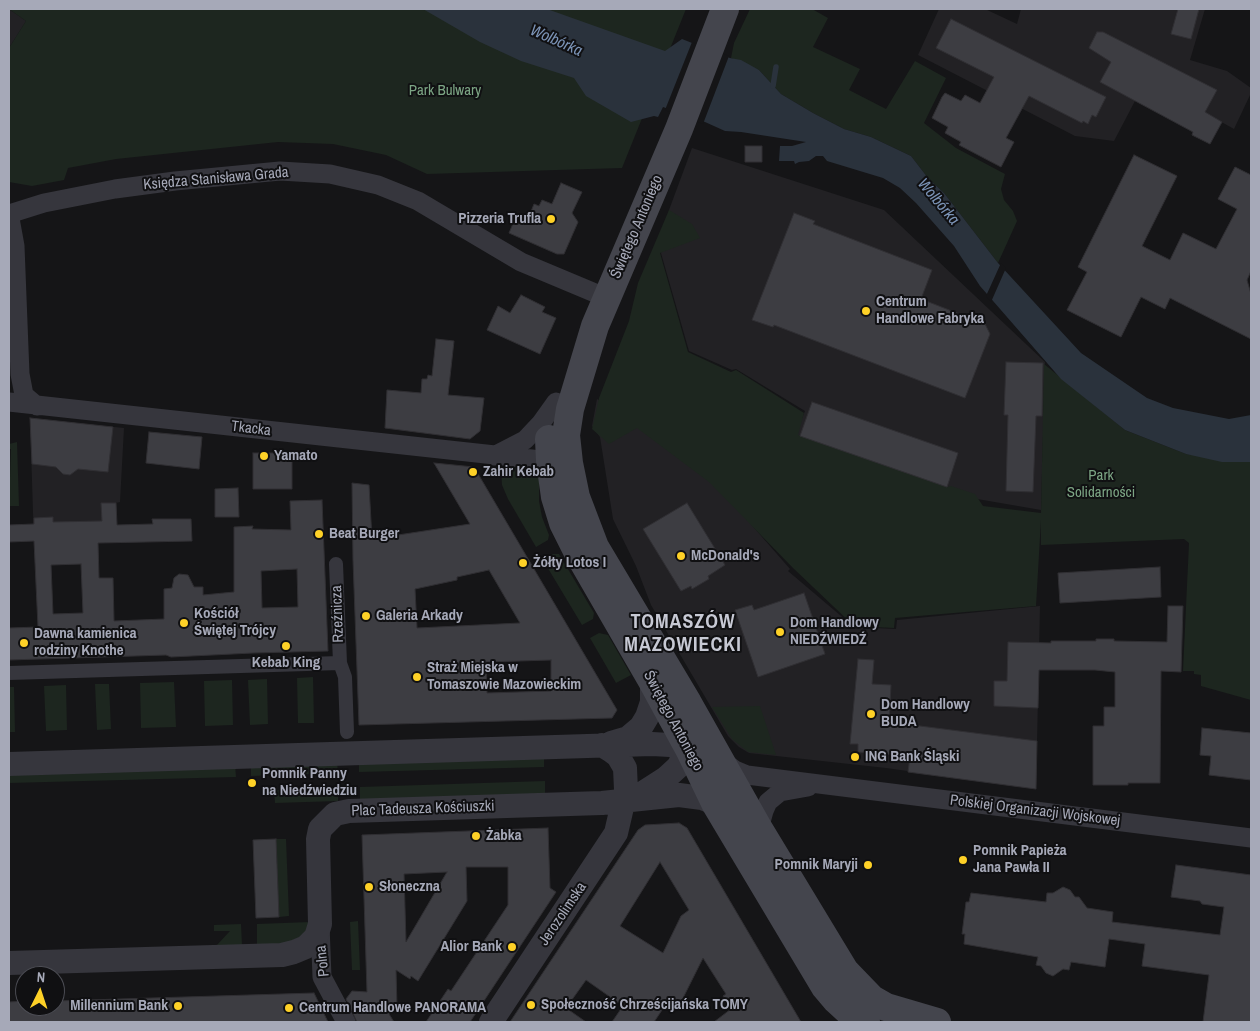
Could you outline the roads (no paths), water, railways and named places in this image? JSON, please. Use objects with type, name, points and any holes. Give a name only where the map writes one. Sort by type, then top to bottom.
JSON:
[{"type":"main road","name":"Świętego Antoniego","points":[[725,9],[679,129],[596,326],[570,409],[566,435],[569,463],[576,497],[595,547],[688,703],[743,800],[835,979]]},
{"type":"main road","name":"Świętego Antoniego","points":[[596,326],[566,376],[556,402],[549,433],[550,461],[555,497],[563,523],[574,546],[689,749],[715,803],[835,979]]},
{"type":"main road","points":[[835,979],[836,1000],[848,1011],[866,1022]]},
{"type":"main road","points":[[835,979],[886,1007],[937,1022]]},
{"type":"street","name":"Księdza Stanisława Grada","points":[[9,214],[44,203],[115,189],[174,181],[280,172],[330,174],[378,185],[418,201],[521,262],[607,298]]},
{"type":"street","points":[[9,214],[15,246],[20,374],[24,395],[36,406]]},
{"type":"street","name":"Tkacka","points":[[9,402],[550,461]]},
{"type":"street","points":[[493,456],[525,440],[541,423],[556,402]]},
{"type":"street","name":"Rzeźnicza","points":[[336,564],[340,663],[345,677],[347,732]]},
{"type":"street","points":[[9,673],[340,663]]},
{"type":"street","points":[[602,745],[628,738],[641,727],[652,702],[652,681]]},
{"type":"street","points":[[602,745],[618,756],[624,768],[629,800],[666,778],[678,767],[689,749],[690,725],[688,703]]},
{"type":"street","points":[[9,764],[652,744],[689,749],[714,770],[743,800]]},
{"type":"street","name":"Polskiej Organizacji Wojskowej","points":[[717,756],[735,770],[747,775],[1251,838]]},
{"type":"street","name":"Polskiej Organizacji Wojskowej","points":[[759,830],[768,802],[780,792],[819,785]]},
{"type":"street","name":"Plac Tadeusza Kościuszki","points":[[320,924],[318,839],[320,829],[335,814],[349,811],[553,805],[679,795],[696,797],[715,803]]},
{"type":"street","name":"Jerozolimska","points":[[490,1022],[616,833],[629,800]]},
{"type":"street","points":[[9,963],[282,955],[306,947],[316,937],[320,924]]},
{"type":"street","name":"Polna","points":[[320,924],[322,977],[346,1022]]},
{"type":"street","name":"Świętego Antoniego","points":[[835,979],[842,1022]]},
{"type":"water","name":"Wolbórka","points":[[423,9],[547,9],[665,51],[682,39],[730,58],[741,60],[759,70],[781,94],[813,113],[844,129],[871,137],[911,156],[928,178],[944,193],[998,263],[1081,353],[1147,398],[1173,408],[1229,419],[1251,415],[1251,462],[1222,462],[1186,454],[1125,430],[1061,379],[980,286],[954,246],[916,203],[900,188],[883,178],[827,161],[823,156],[816,156],[809,161],[795,164],[794,161],[779,161],[780,146],[792,146],[806,142],[725,131],[663,107],[658,117],[654,116],[631,122],[586,96],[574,78],[521,61],[480,42]]},
{"type":"waterway","points":[[773,86],[776,67]]},
{"type":"place","name":"Pizzeria Trufla","points":[[551,219]]},
{"type":"place","name":"Centrum Handlowe Fabryka","points":[[866,311]]},
{"type":"place","name":"Yamato","points":[[264,456]]},
{"type":"place","name":"Zahir Kebab","points":[[473,472]]},
{"type":"place","name":"Beat Burger","points":[[319,534]]},
{"type":"place","name":"McDonald's","points":[[681,556]]},
{"type":"place","name":"Żółty Lotos I","points":[[523,563]]},
{"type":"place","name":"Galeria Arkady","points":[[366,616]]},
{"type":"place","name":"Kościół Świętej Trójcy","points":[[184,623]]},
{"type":"place","name":"Dom Handlowy NIEDŹWIEDŹ","points":[[780,632]]},
{"type":"place","name":"Dawna kamienica rodziny Knothe","points":[[24,643]]},
{"type":"place","name":"Kebab King","points":[[286,646]]},
{"type":"place","name":"Straż Miejska w Tomaszowie Mazowieckim","points":[[417,677]]},
{"type":"place","name":"Dom Handlowy BUDA","points":[[871,714]]},
{"type":"place","name":"ING Bank Śląski","points":[[855,757]]},
{"type":"place","name":"Pomnik Panny na Niedźwiedziu","points":[[252,783]]},
{"type":"place","name":"Żabka","points":[[476,836]]},
{"type":"place","name":"Pomnik Papieża Jana Pawła II","points":[[963,860]]},
{"type":"place","name":"Pomnik Maryji","points":[[868,865]]},
{"type":"place","name":"Słoneczna","points":[[369,887]]},
{"type":"place","name":"Alior Bank","points":[[512,947]]},
{"type":"place","name":"Społeczność Chrześcijańska TOMY","points":[[531,1005]]},
{"type":"place","name":"Millennium Bank","points":[[178,1006]]},
{"type":"place","name":"Centrum Handlowe PANORAMA","points":[[289,1008]]},
{"type":"district","name":"TOMASZÓW MAZOWIECKI","points":[[683,634]]},
{"type":"park label","name":"Park Bulwary","points":[[445,91]]},
{"type":"park label","name":"Park Solidarności","points":[[1101,484]]}]
